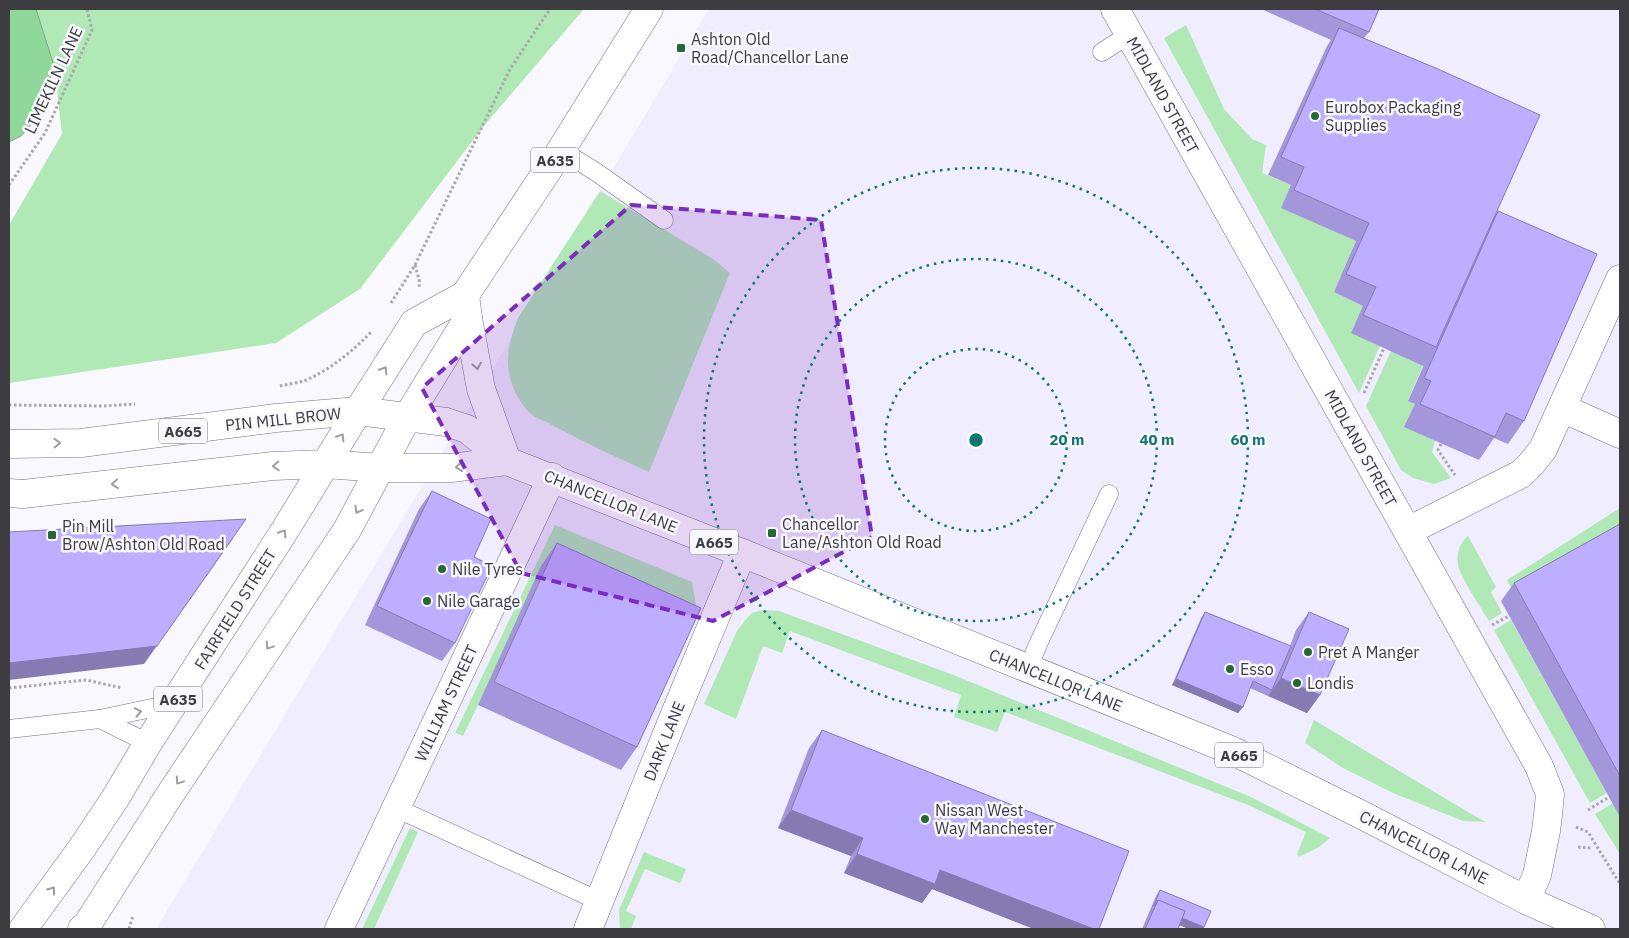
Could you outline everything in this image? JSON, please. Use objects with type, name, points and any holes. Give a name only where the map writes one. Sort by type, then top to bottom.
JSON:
[{"type":"main road","name":"A635","points":[[85,928],[169,796],[347,530],[466,306],[648,9]]},
{"type":"main road","name":"MIDLAND STREET","points":[[1115,9],[1539,766],[1550,794],[1548,815],[1537,875],[1526,900]]},
{"type":"main road","points":[[1408,532],[1521,474],[1532,463],[1543,449],[1620,278]]},
{"type":"main road","name":"A635","points":[[358,411],[414,323],[466,306]]},
{"type":"main road","points":[[466,306],[481,389],[507,461]]},
{"type":"main road","points":[[1562,408],[1620,434]]},
{"type":"main road","name":"PIN MILL BROW","points":[[9,444],[81,443],[276,418],[358,411],[408,416]]},
{"type":"main road","name":"FAIRFIELD STREET","points":[[23,929],[116,798],[148,743],[285,530],[358,411]]},
{"type":"main road","name":"CHANCELLOR LANE","points":[[408,416],[446,422],[467,429],[507,461],[742,553],[1233,751],[1526,900],[1591,929]]},
{"type":"main road","name":"CHANCELLOR LANE","points":[[325,464],[381,468],[451,468],[507,461]]},
{"type":"main road","points":[[9,493],[23,494],[267,466],[325,464]]},
{"type":"main road","name":"WILLIAM STREET","points":[[339,929],[552,478]]},
{"type":"main road","name":"DARK LANE","points":[[588,929],[674,714],[742,553]]},
{"type":"lane","points":[[1102,52],[1130,34]]},
{"type":"lane","points":[[561,150],[664,220]]},
{"type":"lane","points":[[1028,668],[1038,642],[1109,494]]},
{"type":"lane","points":[[9,729],[100,719],[175,703]]},
{"type":"lane","points":[[100,719],[148,743]]},
{"type":"lane","points":[[396,808],[599,900]]},
{"type":"path","name":"LIMEKILN LANE","points":[[9,185],[44,133],[92,30],[87,9]]},
{"type":"path","points":[[390,304],[415,266],[510,69],[550,9]]},
{"type":"path","points":[[275,387],[303,381],[324,370],[345,357],[374,328]]},
{"type":"path","points":[[1362,398],[1384,348]]},
{"type":"path","points":[[9,405],[18,407],[139,404]]},
{"type":"path","points":[[1441,444],[1438,450],[1460,482]]},
{"type":"path","points":[[1486,629],[1509,616]]},
{"type":"path","points":[[9,688],[86,680],[129,689]]},
{"type":"path","points":[[1588,810],[1609,797]]},
{"type":"path","points":[[1548,815],[1588,832],[1620,884]]},
{"type":"path","points":[[1578,847],[1592,848]]},
{"type":"path","points":[[129,929],[133,914]]},
{"type":"highlighted area","points":[[631,205],[821,220],[872,537],[713,621],[521,573],[422,388]]},
{"type":"shaded area","points":[[9,9],[36,9],[54,66],[36,119],[21,136],[9,142]]},
{"type":"shaded area","points":[[36,9],[584,9],[483,127],[360,289],[276,343],[9,383],[9,225],[62,134],[54,66]]},
{"type":"shaded area","points":[[709,9],[1620,9],[1620,929],[156,929]]},
{"type":"shaded area","points":[[1186,25],[1224,109],[1252,139],[1266,145],[1262,173],[1291,185],[1282,208],[1356,241],[1334,292],[1363,306],[1380,346],[1359,393],[1164,38]]},
{"type":"shaded area","points":[[600,191],[713,259],[730,273],[649,472],[533,416],[517,396],[508,366],[511,338],[518,318]]},
{"type":"shaded area","points":[[1391,351],[1423,366],[1408,400],[1415,404],[1435,441],[1432,452],[1451,478],[1434,484],[1413,478],[1401,470],[1366,406]]},
{"type":"shaded area","points":[[1620,508],[1620,529],[1511,588],[1507,580]]},
{"type":"shaded area","points":[[555,525],[692,582],[697,610],[478,705],[463,736],[455,733]]},
{"type":"shaded area","points":[[1468,536],[1496,587],[1491,592],[1502,613],[1489,621],[1467,585],[1458,565],[1459,549]]},
{"type":"shaded area","points":[[762,610],[779,611],[951,674],[1251,797],[1330,838],[1319,847],[1299,857],[1297,854],[1306,832],[1248,805],[1005,712],[997,732],[954,717],[961,695],[790,631],[782,653],[763,646],[736,719],[704,704],[737,631],[752,613]]},
{"type":"shaded area","points":[[1511,620],[1607,793],[1590,803],[1494,630]]},
{"type":"shaded area","points":[[1314,720],[1486,822],[1463,821],[1393,793],[1343,768],[1305,743]]},
{"type":"shaded area","points":[[1613,803],[1620,817],[1620,854],[1595,814]]},
{"type":"shaded area","points":[[410,828],[418,832],[374,929],[362,929]]},
{"type":"shaded area","points":[[644,852],[686,869],[680,883],[645,869],[626,911],[636,916],[631,929],[620,929],[619,910]]},
{"type":"building","points":[[1315,9],[1379,9],[1369,32]]},
{"type":"building","points":[[1339,28],[1438,69],[1540,115],[1436,347],[1363,315],[1376,287],[1346,274],[1369,223],[1294,190],[1304,167],[1281,157]]},
{"type":"building","points":[[1498,211],[1597,254],[1524,421],[1506,413],[1495,437],[1420,404],[1431,381],[1424,378]]},
{"type":"building","points":[[432,491],[491,519],[474,557],[492,566],[455,643],[377,606]]},
{"type":"building","points":[[246,519],[157,646],[9,663],[9,532]]},
{"type":"building","points":[[1620,524],[1620,776],[1514,583]]},
{"type":"building","points":[[557,543],[701,608],[637,747],[494,682]]},
{"type":"building","points":[[1205,612],[1291,646],[1272,690],[1253,681],[1243,707],[1176,679]]},
{"type":"building","points":[[1309,612],[1349,629],[1320,695],[1281,678]]},
{"type":"building","points":[[822,730],[1129,851],[1099,929],[1094,929],[940,870],[935,884],[857,854],[863,838],[791,810]]},
{"type":"building","points":[[1160,890],[1211,911],[1204,927],[1182,918],[1185,911],[1158,900],[1154,906]]},
{"type":"building","points":[[1158,900],[1185,911],[1178,929],[1145,929]]},
{"type":"place","name":"Ashton Old Road/Chancellor Lane","points":[[681,48]]},
{"type":"place","name":"Eurobox Packaging Supplies","points":[[1315,116]]},
{"type":"place","name":"Chancellor Lane/Ashton Old Road","points":[[772,533]]},
{"type":"place","name":"Pin Mill Brow/Ashton Old Road","points":[[52,535]]},
{"type":"place","name":"Nile Tyres","points":[[442,569]]},
{"type":"place","name":"Nile Garage","points":[[427,601]]},
{"type":"place","name":"Pret A Manger","points":[[1308,652]]},
{"type":"place","name":"Esso","points":[[1230,669]]},
{"type":"place","name":"Londis","points":[[1297,683]]},
{"type":"place","name":"Nissan West Way Manchester","points":[[925,819]]}]
